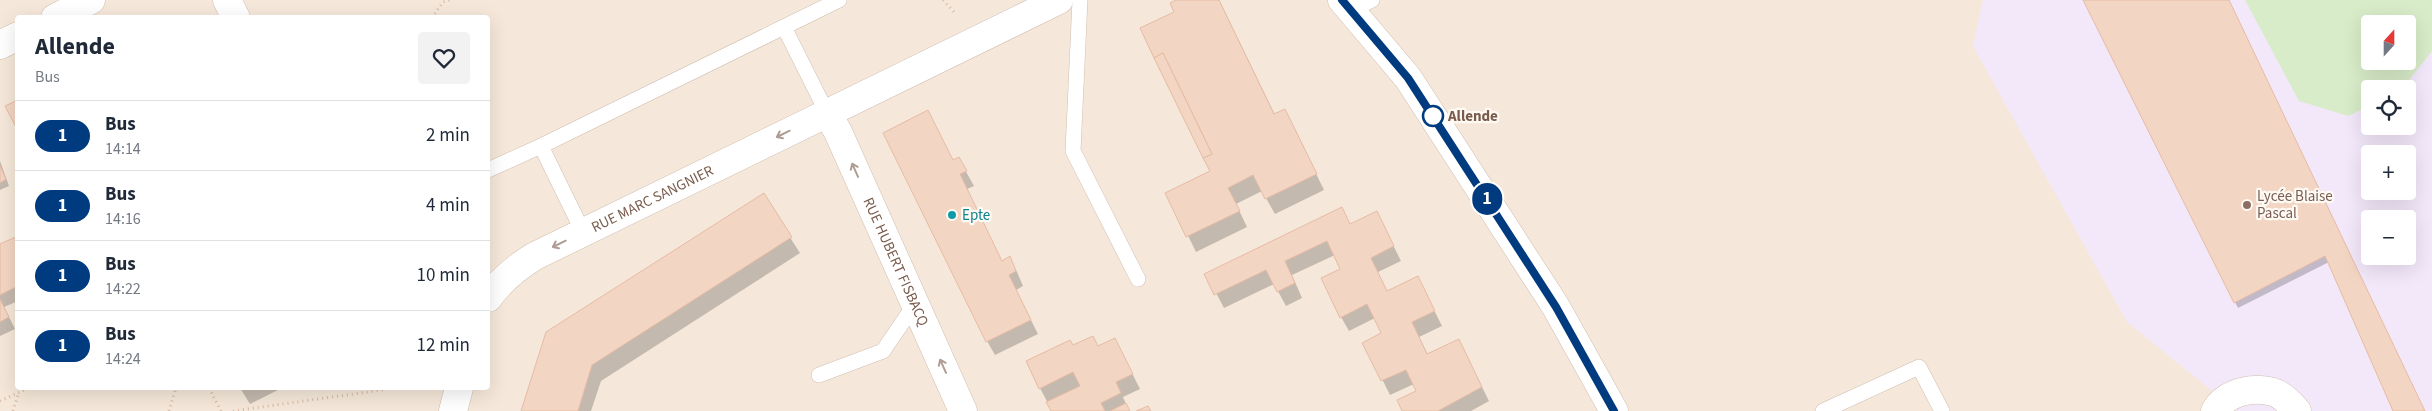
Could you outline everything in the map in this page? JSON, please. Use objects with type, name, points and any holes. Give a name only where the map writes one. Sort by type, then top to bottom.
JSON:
[{"type":"street","points":[[61,15],[91,0]]},
{"type":"street","points":[[227,0],[234,15]]},
{"type":"street","name":"RUE MARC SANGNIER","points":[[490,293],[497,284],[514,269],[583,232],[1059,0]]},
{"type":"street","points":[[1355,3],[1408,78],[1556,307],[1614,411]]},
{"type":"street","points":[[0,45],[15,38]]},
{"type":"street","name":"RUE HUBERT FISBACQ","points":[[827,113],[838,132],[963,411]]},
{"type":"street","points":[[2215,411],[2220,403],[2245,389],[2274,392],[2297,411]]},
{"type":"street","points":[[453,411],[458,390]]},
{"type":"lane","points":[[490,169],[839,0]]},
{"type":"lane","points":[[1080,0],[1073,151],[1138,279]]},
{"type":"lane","points":[[784,27],[827,113]]},
{"type":"lane","points":[[541,146],[583,232]]},
{"type":"lane","points":[[819,375],[883,351],[915,304]]},
{"type":"lane","points":[[1823,411],[1919,367],[1942,411]]},
{"type":"path","points":[[434,15],[443,2],[450,0]]},
{"type":"path","points":[[0,401],[24,390]]},
{"type":"path","points":[[169,411],[175,390]]},
{"type":"path","points":[[210,390],[221,411]]},
{"type":"path","points":[[233,411],[382,390]]},
{"type":"path","points":[[13,411],[19,392]]},
{"type":"shaded area","points":[[0,0],[2432,0],[2432,411],[0,411]]},
{"type":"shaded area","name":"Lycée Blaise Pascal","points":[[1983,0],[2432,0],[2432,411],[2237,411],[2127,322],[1973,46]]},
{"type":"green space","points":[[2245,0],[2432,0],[2432,51],[2409,80],[2361,80],[2361,110],[2348,116],[2299,101]]},
{"type":"building","points":[[1176,0],[1219,0],[1274,114],[1285,109],[1317,174],[1265,199],[1253,175],[1228,188],[1240,211],[1186,237],[1165,193],[1210,171],[1203,158],[1212,154],[1163,53],[1154,58],[1140,28],[1174,12],[1170,3]]},
{"type":"building","points":[[2083,0],[2229,0],[2425,411],[2393,411],[2325,256],[2234,303]]},
{"type":"building","points":[[1163,53],[1212,154],[1203,158],[1154,58]]},
{"type":"building","points":[[15,101],[15,125],[5,106]]},
{"type":"building","name":"Epte","points":[[928,110],[953,160],[959,157],[967,171],[960,174],[1002,261],[1010,256],[1016,271],[1009,275],[1031,320],[986,342],[883,133]]},
{"type":"building","points":[[0,166],[6,179],[0,183]]},
{"type":"building","points":[[764,193],[792,237],[592,365],[578,411],[521,411],[546,332]]},
{"type":"building","points":[[1342,207],[1350,224],[1377,211],[1394,246],[1371,258],[1387,291],[1418,276],[1435,311],[1412,322],[1427,354],[1459,339],[1482,387],[1438,411],[1402,411],[1397,400],[1416,391],[1406,370],[1381,381],[1362,343],[1381,333],[1367,304],[1340,318],[1321,278],[1340,269],[1327,241],[1285,261],[1295,283],[1277,292],[1266,270],[1214,295],[1204,274]]},
{"type":"building","points":[[15,237],[15,288],[0,295],[0,244]]},
{"type":"building","points":[[0,299],[9,317],[0,322]]},
{"type":"building","points":[[1093,336],[1098,346],[1115,338],[1133,374],[1116,382],[1121,393],[1101,403],[1105,411],[1051,411],[1046,402],[1080,386],[1073,372],[1039,389],[1026,361],[1070,340],[1073,345]]},
{"type":"building","points":[[1126,403],[1130,411],[1110,411]]},
{"type":"building","points":[[1148,406],[1151,411],[1136,411]]},
{"type":"bus line","name":"1","points":[[1342,0],[1408,78],[1556,307],[1614,411]]},
{"type":"place","name":"Allende","points":[[1433,116]]},
{"type":"place","name":"Lycée Blaise Pascal","points":[[2247,205]]},
{"type":"place","name":"Epte","points":[[952,215]]}]
